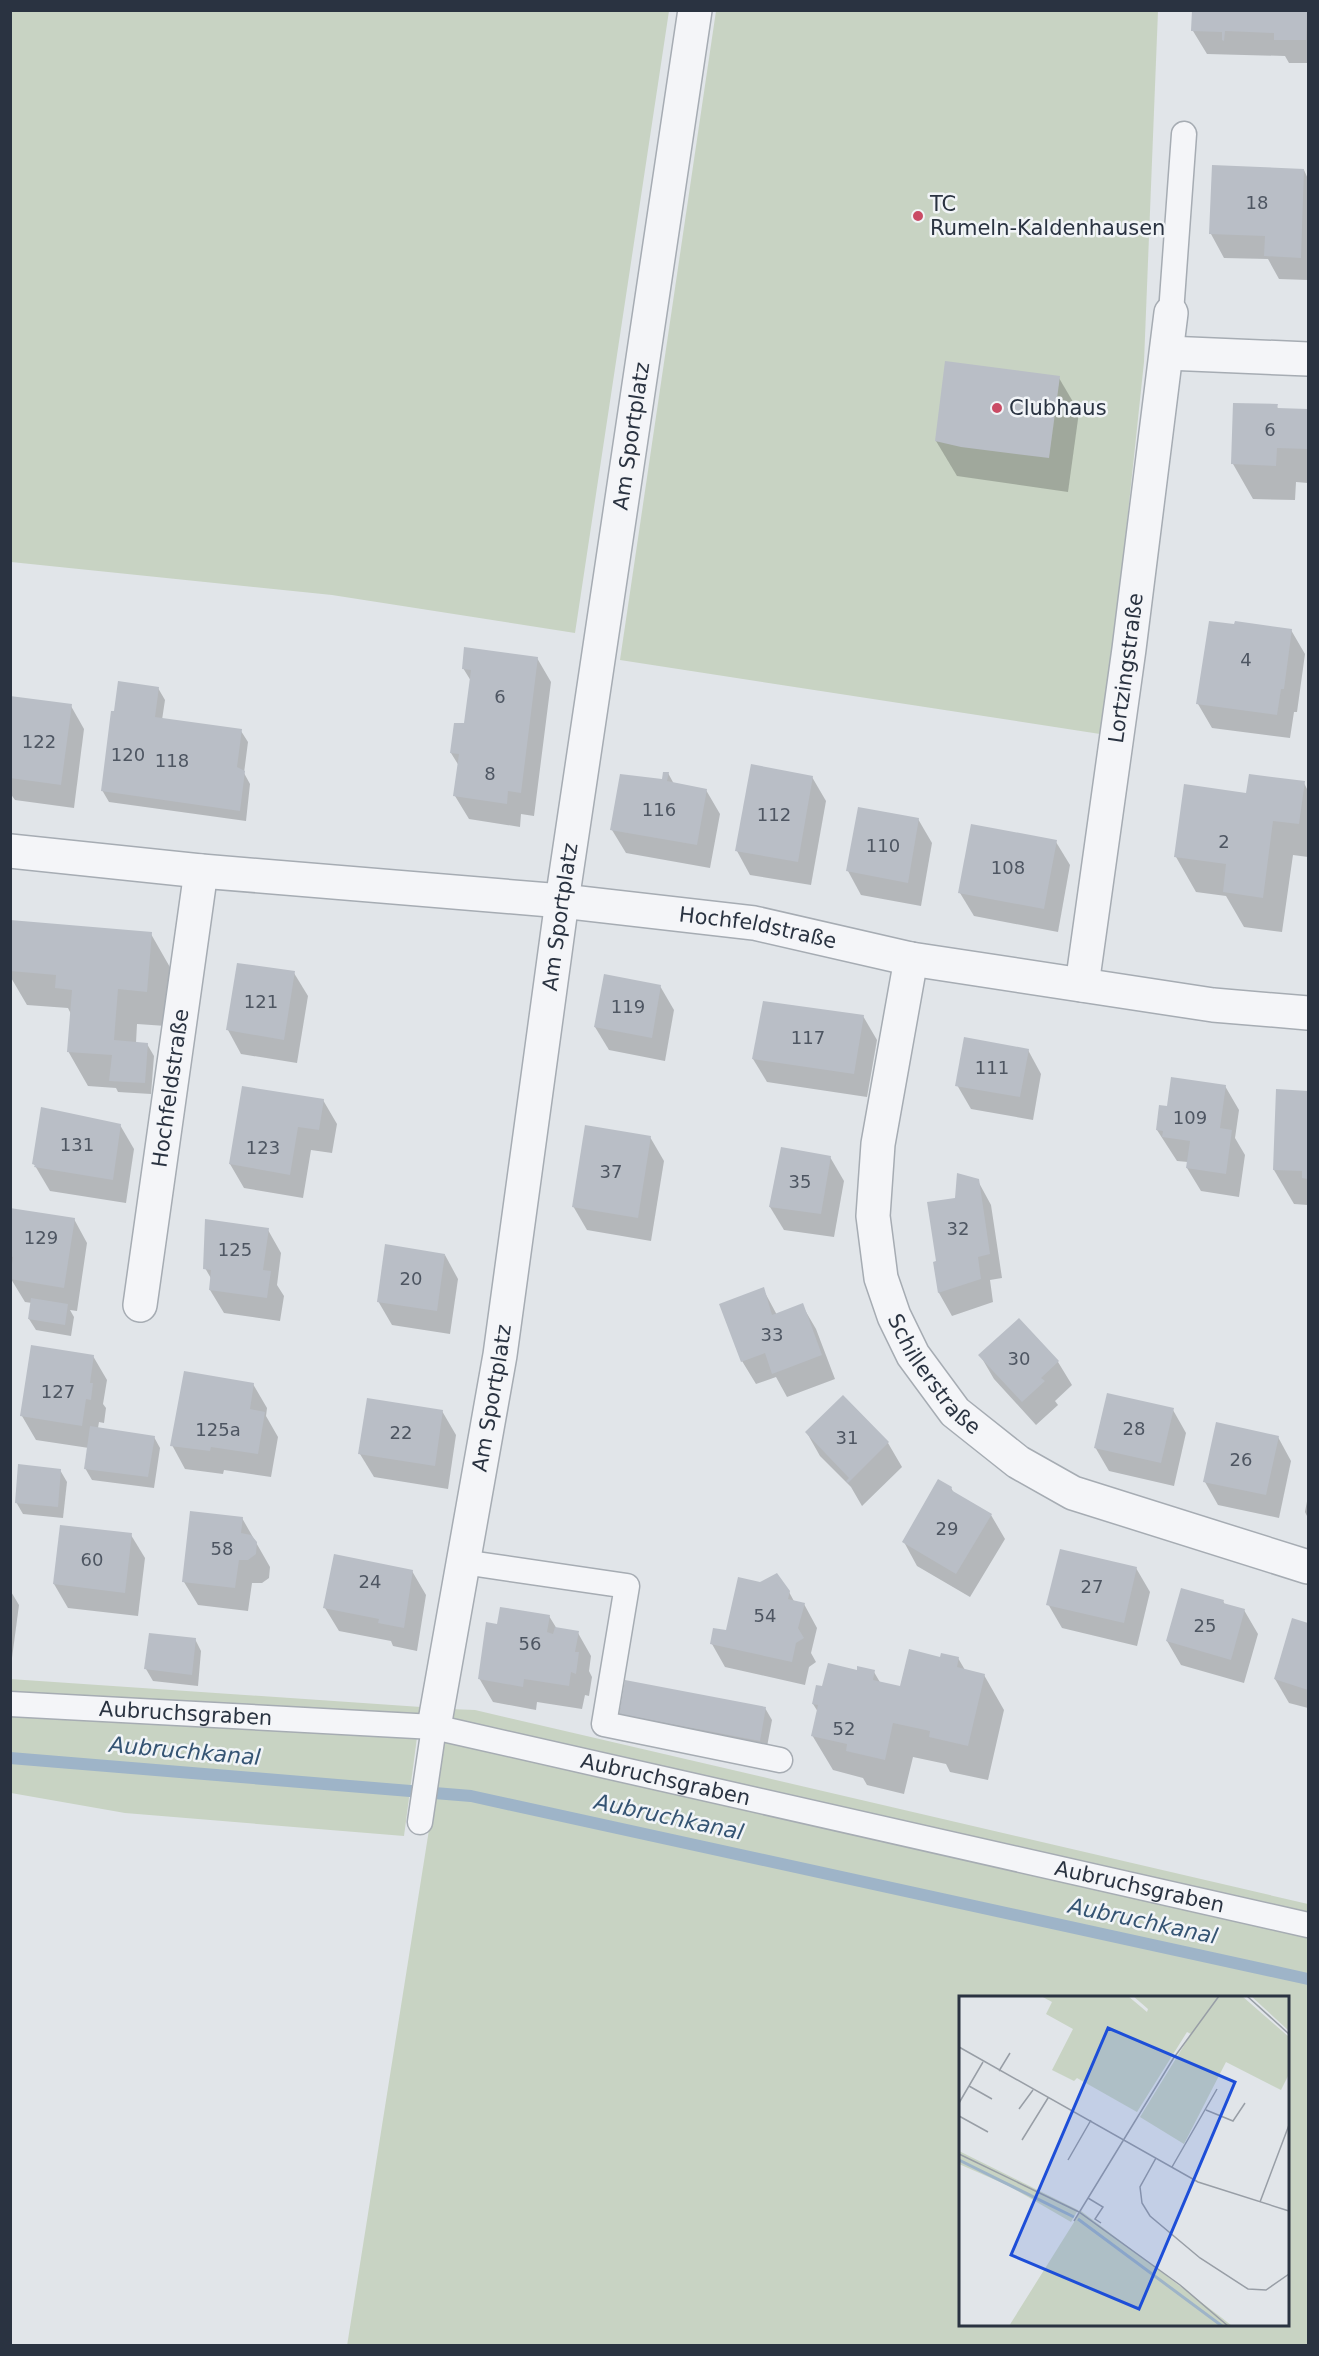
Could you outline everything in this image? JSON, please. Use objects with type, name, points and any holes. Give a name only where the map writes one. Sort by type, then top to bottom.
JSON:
[{"type":"street","name":"Am Sportplatz","points":[[432,1738],[500,1355],[562,901],[694,10]]},
{"type":"street","name":"Lortzingstraße","points":[[1082,985],[1171,314]]},
{"type":"street","points":[[1167,352],[1308,358]]},
{"type":"street","name":"Hochfeldstraße","points":[[10,851],[201,871],[562,901],[754,923],[911,958],[1213,1005],[1308,1013]]},
{"type":"street","name":"Hochfeldstraße","points":[[140,1305],[201,871]]},
{"type":"street","name":"Schillerstraße","points":[[911,958],[878,1144],[873,1216],[881,1278],[894,1316],[913,1355],[955,1412],[1018,1462],[1073,1493],[1308,1567]]},
{"type":"lane","name":"Lortzingstraße","points":[[1171,314],[1184,134]]},
{"type":"lane","points":[[463,1562],[627,1586],[604,1724],[780,1760]]},
{"type":"lane","name":"Aubruchsgraben","points":[[10,1704],[432,1738],[1308,1925]]},
{"type":"lane","name":"Am Sportplatz","points":[[420,1822],[432,1738]]},
{"type":"green space","points":[[11,10],[669,11],[575,633],[332,595],[11,562]]},
{"type":"green space","name":"TC Rumeln-Kaldenhausen","points":[[716,11],[1158,11],[1144,362],[1118,608],[1100,734],[620,660]]},
{"type":"green space","points":[[10,1679],[421,1707],[404,1836],[125,1813],[11,1793]]},
{"type":"green space","points":[[450,1709],[475,1710],[1308,1904],[1308,2345],[347,2346]]},
{"type":"building","points":[[1192,10],[1307,10],[1306,40],[1274,40],[1274,33],[1225,31],[1224,41],[1222,32],[1191,31]]},
{"type":"building","points":[[1212,165],[1304,169],[1301,258],[1264,256],[1265,236],[1209,234]]},
{"type":"building","name":"Clubhaus","points":[[945,361],[1060,376],[1049,458],[961,447],[935,441]]},
{"type":"building","points":[[1233,403],[1278,404],[1277,408],[1308,409],[1308,449],[1277,448],[1276,466],[1231,464]]},
{"type":"building","points":[[1209,621],[1234,624],[1235,621],[1292,629],[1284,689],[1281,689],[1277,715],[1196,704]]},
{"type":"building","points":[[464,647],[538,657],[521,793],[508,791],[507,804],[453,796],[459,754],[450,753],[454,723],[464,723],[471,670],[462,669]]},
{"type":"building","points":[[118,681],[159,687],[155,717],[242,729],[237,767],[245,771],[240,811],[101,791],[111,711],[114,711]]},
{"type":"building","points":[[10,696],[72,704],[61,785],[10,778]]},
{"type":"building","points":[[751,764],[813,776],[798,862],[735,851]]},
{"type":"building","points":[[663,772],[669,772],[667,781],[707,789],[697,845],[610,830],[620,774],[662,779]]},
{"type":"building","points":[[1249,774],[1305,781],[1299,824],[1273,821],[1263,898],[1223,892],[1226,864],[1174,857],[1184,784],[1246,793]]},
{"type":"building","points":[[858,807],[919,818],[908,883],[846,871]]},
{"type":"building","points":[[971,824],[1057,840],[1044,909],[958,893]]},
{"type":"building","points":[[10,920],[152,932],[147,992],[118,989],[114,1040],[148,1043],[145,1083],[109,1081],[112,1055],[67,1052],[72,990],[55,988],[56,975],[10,971]]},
{"type":"building","points":[[237,963],[295,971],[284,1040],[226,1030]]},
{"type":"building","points":[[604,974],[661,985],[652,1038],[594,1027]]},
{"type":"building","points":[[763,1001],[864,1015],[854,1074],[752,1059]]},
{"type":"building","points":[[964,1037],[1029,1049],[1020,1097],[955,1086]]},
{"type":"building","points":[[1171,1077],[1226,1085],[1220,1128],[1232,1130],[1226,1174],[1186,1168],[1190,1141],[1162,1137],[1163,1131],[1156,1130],[1159,1105],[1167,1106]]},
{"type":"building","points":[[242,1086],[324,1099],[319,1130],[298,1127],[290,1175],[229,1164]]},
{"type":"building","points":[[1276,1089],[1308,1091],[1308,1179],[1302,1178],[1302,1171],[1273,1170]]},
{"type":"building","points":[[41,1107],[121,1124],[113,1180],[34,1167],[35,1165],[32,1164]]},
{"type":"building","points":[[585,1125],[651,1136],[638,1218],[572,1207]]},
{"type":"building","points":[[781,1147],[831,1156],[821,1214],[769,1207]]},
{"type":"building","points":[[957,1173],[979,1179],[990,1254],[978,1257],[981,1279],[938,1293],[933,1262],[936,1261],[927,1202],[955,1198]]},
{"type":"building","points":[[10,1208],[75,1218],[64,1288],[10,1279],[13,1257],[10,1256]]},
{"type":"building","points":[[205,1219],[269,1228],[263,1270],[271,1271],[267,1298],[209,1290],[211,1270],[203,1269]]},
{"type":"building","points":[[385,1244],[445,1254],[437,1311],[377,1302]]},
{"type":"building","points":[[764,1287],[772,1315],[803,1303],[822,1355],[772,1374],[765,1353],[741,1362],[719,1304]]},
{"type":"building","points":[[31,1298],[68,1304],[65,1325],[28,1319]]},
{"type":"building","points":[[1019,1318],[1059,1361],[1041,1378],[1045,1381],[1022,1402],[978,1355]]},
{"type":"building","points":[[31,1345],[94,1355],[90,1383],[93,1383],[91,1400],[86,1399],[82,1426],[20,1416]]},
{"type":"building","points":[[184,1371],[254,1383],[250,1409],[265,1412],[258,1454],[211,1447],[210,1451],[170,1446]]},
{"type":"building","points":[[1107,1393],[1174,1408],[1161,1463],[1094,1448]]},
{"type":"building","points":[[843,1395],[889,1442],[848,1483],[846,1481],[849,1478],[805,1432]]},
{"type":"building","points":[[367,1398],[443,1410],[435,1466],[358,1454]]},
{"type":"building","points":[[1216,1422],[1279,1436],[1266,1495],[1203,1482]]},
{"type":"building","points":[[90,1426],[155,1436],[148,1477],[84,1469]]},
{"type":"building","points":[[18,1464],[61,1469],[58,1507],[15,1503]]},
{"type":"building","points":[[938,1479],[952,1487],[951,1490],[992,1514],[956,1574],[902,1542]]},
{"type":"building","points":[[190,1511],[243,1517],[241,1533],[251,1535],[257,1542],[256,1554],[248,1560],[239,1560],[235,1588],[182,1582]]},
{"type":"building","points":[[60,1525],[132,1533],[125,1593],[53,1584]]},
{"type":"building","points":[[1060,1549],[1137,1567],[1124,1623],[1046,1605]]},
{"type":"building","points":[[334,1554],[413,1570],[404,1628],[378,1623],[379,1619],[323,1608]]},
{"type":"building","points":[[777,1573],[790,1591],[788,1599],[805,1603],[798,1628],[804,1638],[796,1643],[792,1662],[710,1644],[713,1628],[726,1630],[738,1577],[760,1582]]},
{"type":"building","points":[[1181,1588],[1224,1600],[1223,1603],[1245,1609],[1231,1660],[1166,1641]]},
{"type":"building","points":[[500,1607],[550,1615],[547,1632],[553,1634],[555,1627],[579,1631],[575,1652],[579,1652],[576,1674],[571,1672],[569,1686],[524,1679],[523,1687],[478,1679],[486,1622],[497,1624]]},
{"type":"building","points":[[1292,1618],[1308,1623],[1308,1690],[1274,1679]]},
{"type":"building","points":[[149,1633],[196,1638],[192,1675],[144,1669]]},
{"type":"building","points":[[909,1649],[940,1657],[941,1653],[959,1657],[957,1667],[985,1674],[968,1746],[929,1737],[930,1731],[893,1723],[885,1760],[846,1751],[847,1744],[811,1736],[818,1705],[812,1704],[816,1685],[822,1686],[828,1663],[857,1670],[857,1666],[875,1670],[873,1680],[900,1686]]},
{"type":"building","points":[[625,1680],[766,1707],[760,1741],[619,1714]]},
{"type":"waterway","name":"Aubruchkanal","points":[[10,1758],[471,1796],[1308,1979]]},
{"type":"place","name":"TC Rumeln-Kaldenhausen","points":[[918,216]]},
{"type":"place","name":"Clubhaus","points":[[997,408]]}]
